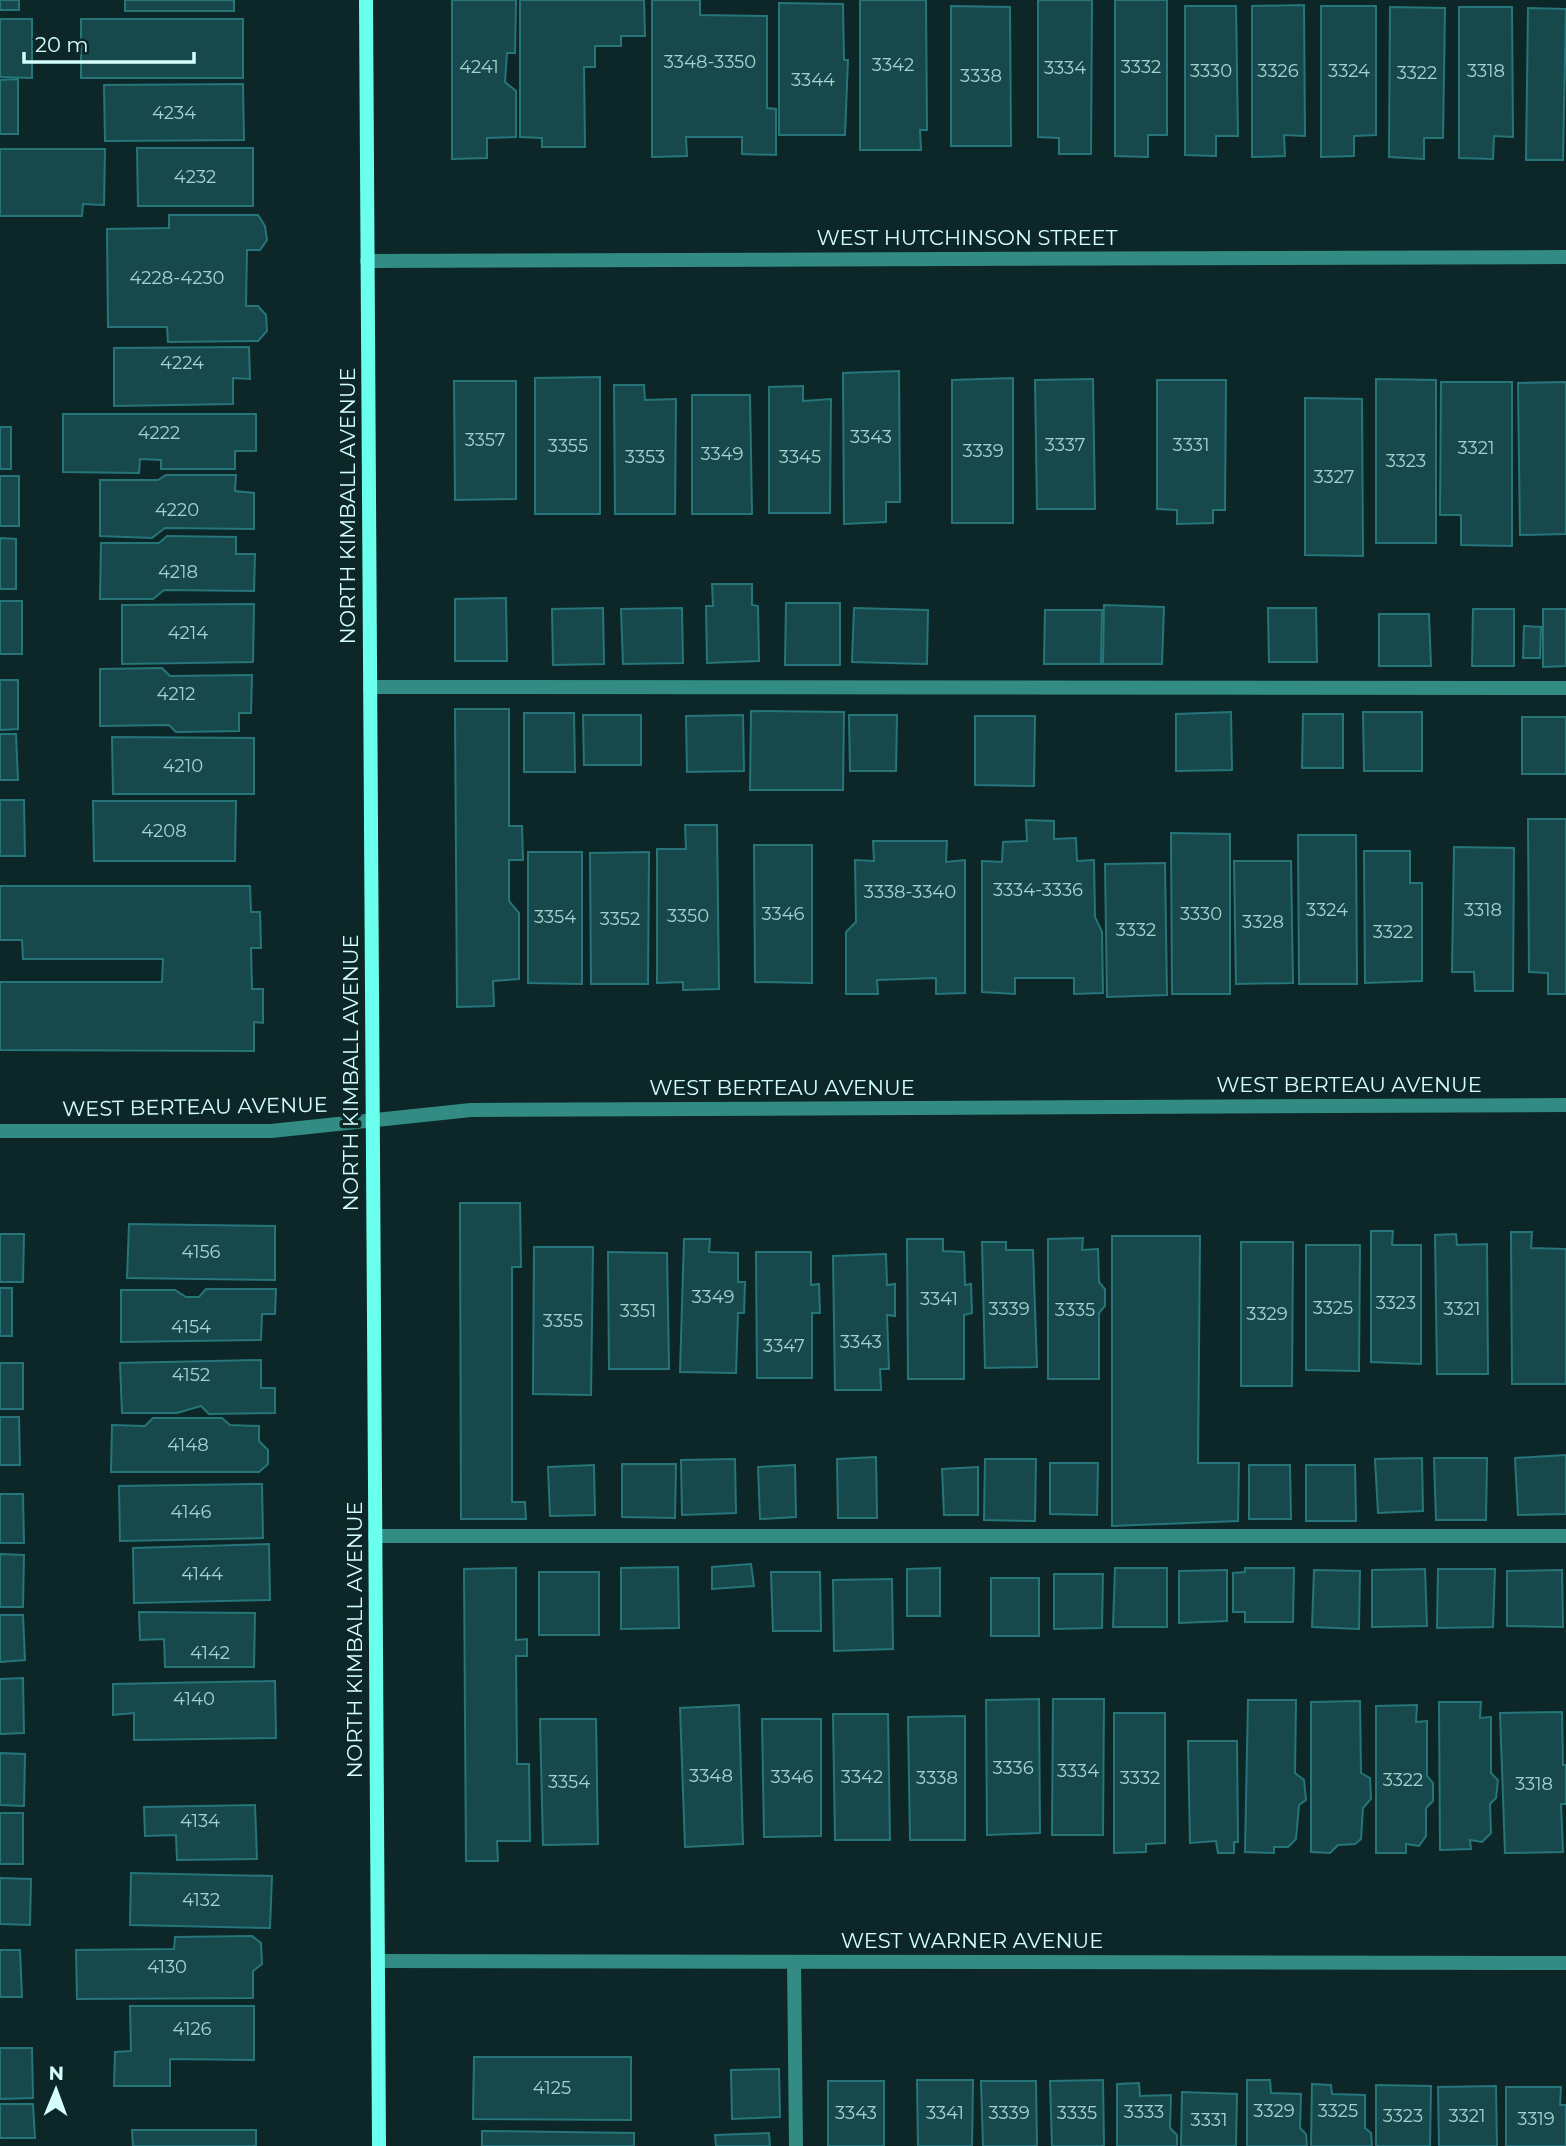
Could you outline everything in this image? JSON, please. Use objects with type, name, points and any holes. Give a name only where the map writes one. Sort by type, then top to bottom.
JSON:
[{"type":"street","name":"NORTH KIMBALL AVENUE","points":[[366,0],[379,2146]]},
{"type":"street","name":"WEST HUTCHINSON STREET","points":[[367,261],[1566,257]]},
{"type":"street","points":[[370,687],[1566,688]]},
{"type":"street","name":"WEST BERTEAU AVENUE","points":[[0,1131],[271,1131],[373,1123],[471,1110],[1566,1105]]},
{"type":"street","points":[[375,1536],[1566,1536]]},
{"type":"street","name":"WEST WARNER AVENUE","points":[[378,1961],[1566,1963]]},
{"type":"street","points":[[794,1962],[796,2146]]},
{"type":"building","points":[[0,0],[19,0],[19,10],[0,10]]},
{"type":"building","points":[[125,0],[234,0],[234,11],[125,11]]},
{"type":"building","points":[[452,0],[516,0],[515,53],[507,53],[505,82],[516,91],[516,137],[487,138],[487,158],[452,159]]},
{"type":"building","points":[[520,0],[644,0],[645,36],[621,36],[621,46],[595,46],[595,67],[584,67],[585,147],[542,147],[542,138],[520,137]]},
{"type":"building","points":[[652,0],[700,0],[700,15],[767,16],[767,108],[776,109],[776,155],[742,154],[742,137],[686,137],[687,156],[652,157]]},
{"type":"building","points":[[860,0],[926,0],[927,130],[920,130],[921,150],[860,150]]},
{"type":"building","points":[[1038,0],[1092,0],[1091,154],[1059,154],[1059,138],[1038,137]]},
{"type":"building","points":[[1115,0],[1167,0],[1167,135],[1148,135],[1148,157],[1115,156]]},
{"type":"building","points":[[779,3],[843,4],[844,60],[848,60],[845,135],[779,135]]},
{"type":"building","points":[[1304,5],[1305,136],[1284,135],[1285,156],[1252,157],[1252,6]]},
{"type":"building","points":[[951,6],[1010,7],[1011,146],[951,146]]},
{"type":"building","points":[[1185,6],[1236,6],[1238,136],[1216,136],[1216,156],[1185,155]]},
{"type":"building","points":[[1321,6],[1376,6],[1376,135],[1354,136],[1354,156],[1321,157]]},
{"type":"building","points":[[1390,7],[1445,8],[1443,138],[1424,138],[1424,159],[1389,157]]},
{"type":"building","points":[[1459,7],[1512,7],[1513,137],[1494,136],[1493,159],[1459,158]]},
{"type":"building","points":[[1528,8],[1566,9],[1563,160],[1526,160]]},
{"type":"building","points":[[0,19],[32,19],[32,78],[0,77]]},
{"type":"building","points":[[81,19],[243,19],[243,78],[81,78]]},
{"type":"building","points":[[18,79],[18,134],[0,134],[0,80]]},
{"type":"building","points":[[243,84],[244,140],[105,141],[104,85]]},
{"type":"building","points":[[137,148],[253,148],[253,206],[138,206]]},
{"type":"building","points":[[0,149],[105,149],[104,205],[83,204],[82,216],[0,216]]},
{"type":"building","points":[[169,215],[258,215],[265,226],[267,240],[260,250],[247,250],[246,306],[258,306],[266,315],[267,331],[258,341],[168,342],[167,327],[108,327],[107,229],[169,228]]},
{"type":"building","points":[[249,347],[250,379],[233,378],[233,404],[114,406],[114,348]]},
{"type":"building","points":[[899,371],[900,502],[886,502],[886,522],[844,524],[843,373]]},
{"type":"building","points":[[600,377],[600,514],[535,514],[535,378]]},
{"type":"building","points":[[1013,378],[1013,523],[952,523],[952,380]]},
{"type":"building","points":[[1093,379],[1095,509],[1037,509],[1035,380]]},
{"type":"building","points":[[1376,379],[1436,380],[1436,543],[1376,543]]},
{"type":"building","points":[[1157,380],[1226,380],[1225,510],[1213,510],[1213,523],[1177,524],[1177,510],[1157,509]]},
{"type":"building","points":[[454,381],[516,381],[516,499],[455,500]]},
{"type":"building","points":[[1441,382],[1512,382],[1512,546],[1461,545],[1461,515],[1440,515]]},
{"type":"building","points":[[1566,382],[1566,534],[1520,535],[1518,383]]},
{"type":"building","points":[[614,385],[644,385],[645,400],[676,399],[675,514],[615,514]]},
{"type":"building","points":[[803,386],[803,401],[831,399],[830,513],[769,513],[769,387]]},
{"type":"building","points":[[692,395],[750,395],[752,514],[692,514]]},
{"type":"building","points":[[1305,398],[1362,399],[1363,556],[1305,555]]},
{"type":"building","points":[[63,414],[256,414],[256,451],[235,451],[235,469],[161,469],[161,460],[140,459],[139,473],[63,472]]},
{"type":"building","points":[[0,427],[11,427],[11,469],[0,469]]},
{"type":"building","points":[[166,475],[236,475],[235,491],[254,493],[254,529],[165,528],[152,538],[100,536],[100,480],[158,480]]},
{"type":"building","points":[[0,476],[19,476],[19,526],[0,526]]},
{"type":"building","points":[[167,536],[236,537],[236,554],[255,554],[254,591],[164,590],[153,599],[100,599],[101,543],[159,543]]},
{"type":"building","points":[[0,538],[16,539],[16,589],[0,589]]},
{"type":"building","points":[[712,584],[752,584],[752,605],[758,606],[759,661],[707,663],[706,606],[713,606]]},
{"type":"building","points":[[506,598],[507,661],[455,661],[455,599]]},
{"type":"building","points":[[0,601],[22,601],[22,654],[0,654]]},
{"type":"building","points":[[786,603],[840,603],[840,665],[785,665]]},
{"type":"building","points":[[254,604],[253,662],[122,664],[122,605]]},
{"type":"building","points":[[1104,605],[1164,607],[1162,664],[1103,664]]},
{"type":"building","points":[[603,608],[604,664],[553,665],[552,609]]},
{"type":"building","points":[[682,608],[683,663],[623,664],[621,609]]},
{"type":"building","points":[[854,608],[928,610],[927,664],[852,662]]},
{"type":"building","points":[[1268,608],[1316,608],[1317,662],[1269,662]]},
{"type":"building","points":[[1473,609],[1514,609],[1514,666],[1472,666]]},
{"type":"building","points":[[1543,609],[1566,609],[1566,666],[1543,667]]},
{"type":"building","points":[[1045,610],[1102,610],[1101,664],[1044,664]]},
{"type":"building","points":[[1379,614],[1429,614],[1431,666],[1379,666]]},
{"type":"building","points":[[1524,626],[1541,627],[1540,658],[1523,658]]},
{"type":"building","points":[[162,668],[170,676],[252,675],[251,713],[239,713],[239,731],[176,732],[169,725],[100,726],[100,669]]},
{"type":"building","points":[[0,680],[18,680],[18,729],[0,730]]},
{"type":"building","points":[[455,709],[509,709],[509,826],[522,826],[523,860],[509,860],[509,901],[519,913],[519,979],[493,981],[494,1006],[457,1007]]},
{"type":"building","points":[[751,711],[844,712],[843,790],[750,790]]},
{"type":"building","points":[[1231,712],[1232,770],[1176,771],[1176,714]]},
{"type":"building","points":[[1363,712],[1422,712],[1422,771],[1364,771]]},
{"type":"building","points":[[524,713],[574,713],[575,772],[524,772]]},
{"type":"building","points":[[1303,714],[1343,714],[1343,768],[1302,768]]},
{"type":"building","points":[[583,715],[641,715],[641,765],[584,765]]},
{"type":"building","points":[[743,715],[744,771],[687,772],[686,716]]},
{"type":"building","points":[[849,715],[897,715],[896,771],[850,771]]},
{"type":"building","points":[[975,716],[1035,716],[1034,786],[975,785]]},
{"type":"building","points":[[1522,717],[1566,717],[1566,774],[1522,774]]},
{"type":"building","points":[[0,734],[16,734],[18,780],[0,780]]},
{"type":"building","points":[[112,737],[254,738],[254,794],[113,794]]},
{"type":"building","points":[[0,800],[24,800],[25,856],[0,856]]},
{"type":"building","points":[[93,801],[236,801],[235,861],[94,861]]},
{"type":"building","points":[[1528,819],[1566,819],[1566,994],[1548,994],[1548,973],[1529,972]]},
{"type":"building","points":[[1026,820],[1054,821],[1054,839],[1076,838],[1077,861],[1094,860],[1095,917],[1102,932],[1103,993],[1074,994],[1074,978],[1015,978],[1015,994],[982,992],[982,861],[1002,862],[1003,842],[1027,841]]},
{"type":"building","points":[[685,825],[717,825],[719,989],[683,990],[683,982],[657,983],[657,849],[686,849]]},
{"type":"building","points":[[1171,833],[1230,834],[1230,994],[1172,994]]},
{"type":"building","points":[[1298,835],[1356,835],[1357,984],[1299,984]]},
{"type":"building","points":[[873,841],[947,841],[946,862],[965,860],[965,993],[936,994],[936,978],[877,980],[878,994],[846,994],[846,932],[856,922],[855,860],[874,861]]},
{"type":"building","points":[[754,845],[812,845],[812,983],[755,982]]},
{"type":"building","points":[[1454,847],[1514,848],[1513,991],[1475,991],[1474,972],[1452,972]]},
{"type":"building","points":[[1364,851],[1410,851],[1410,883],[1422,883],[1422,981],[1365,983]]},
{"type":"building","points":[[528,852],[582,852],[582,984],[528,983]]},
{"type":"building","points":[[649,852],[648,984],[591,984],[590,853]]},
{"type":"building","points":[[1234,861],[1291,861],[1293,983],[1236,984]]},
{"type":"building","points":[[1165,863],[1167,995],[1107,997],[1105,864]]},
{"type":"building","points":[[0,886],[250,886],[251,912],[260,912],[261,948],[251,948],[252,989],[263,989],[263,1023],[254,1022],[254,1051],[0,1050],[0,982],[162,982],[163,959],[23,959],[22,940],[0,940]]},
{"type":"building","points":[[460,1203],[520,1203],[521,1267],[512,1267],[512,1502],[525,1502],[526,1519],[461,1519]]},
{"type":"building","points":[[129,1224],[275,1226],[275,1280],[127,1278]]},
{"type":"building","points":[[1371,1231],[1393,1231],[1392,1245],[1421,1245],[1421,1364],[1371,1362]]},
{"type":"building","points":[[1511,1232],[1532,1232],[1531,1248],[1566,1249],[1566,1384],[1512,1384]]},
{"type":"building","points":[[0,1234],[24,1234],[23,1282],[0,1282]]},
{"type":"building","points":[[1456,1234],[1457,1245],[1487,1244],[1488,1374],[1437,1374],[1435,1235]]},
{"type":"building","points":[[1112,1236],[1200,1236],[1198,1463],[1239,1463],[1238,1521],[1112,1526]]},
{"type":"building","points":[[1083,1238],[1082,1250],[1098,1249],[1099,1282],[1105,1289],[1105,1306],[1099,1313],[1099,1379],[1048,1379],[1048,1239]]},
{"type":"building","points":[[684,1239],[710,1239],[709,1252],[738,1253],[738,1282],[745,1282],[744,1313],[738,1313],[736,1373],[680,1372]]},
{"type":"building","points":[[907,1239],[943,1239],[943,1251],[964,1252],[965,1285],[971,1284],[972,1313],[964,1315],[964,1379],[908,1379]]},
{"type":"building","points":[[982,1242],[1006,1242],[1006,1250],[1033,1250],[1037,1367],[985,1368]]},
{"type":"building","points":[[1241,1242],[1293,1242],[1292,1386],[1241,1386]]},
{"type":"building","points":[[1306,1245],[1360,1245],[1359,1371],[1306,1370]]},
{"type":"building","points":[[534,1247],[593,1247],[591,1395],[533,1394]]},
{"type":"building","points":[[608,1252],[667,1253],[669,1369],[609,1369]]},
{"type":"building","points":[[756,1252],[811,1252],[811,1285],[819,1284],[820,1313],[812,1313],[812,1378],[757,1378]]},
{"type":"building","points":[[886,1254],[887,1285],[895,1284],[895,1316],[887,1315],[889,1369],[880,1369],[881,1390],[835,1390],[833,1256]]},
{"type":"building","points":[[0,1288],[12,1288],[12,1336],[0,1336]]},
{"type":"building","points":[[206,1289],[276,1289],[275,1314],[262,1314],[261,1340],[121,1342],[121,1290],[175,1290],[186,1297],[199,1297]]},
{"type":"building","points":[[261,1360],[261,1388],[275,1388],[275,1413],[209,1414],[201,1406],[177,1413],[122,1413],[120,1363]]},
{"type":"building","points":[[0,1363],[23,1363],[23,1409],[0,1409]]},
{"type":"building","points":[[0,1417],[19,1417],[20,1465],[0,1465]]},
{"type":"building","points":[[153,1418],[222,1418],[230,1425],[259,1426],[259,1441],[268,1450],[268,1464],[259,1472],[111,1472],[112,1425],[145,1426]]},
{"type":"building","points":[[1566,1455],[1566,1514],[1518,1515],[1515,1458]]},
{"type":"building","points":[[876,1457],[877,1518],[838,1518],[837,1459]]},
{"type":"building","points":[[1422,1458],[1423,1511],[1378,1513],[1375,1459]]},
{"type":"building","points":[[1434,1458],[1487,1458],[1486,1520],[1436,1520]]},
{"type":"building","points":[[735,1459],[736,1513],[682,1515],[681,1460]]},
{"type":"building","points":[[985,1459],[1036,1459],[1035,1521],[984,1520]]},
{"type":"building","points":[[1050,1463],[1098,1463],[1097,1515],[1050,1514]]},
{"type":"building","points":[[622,1464],[676,1464],[675,1518],[622,1517]]},
{"type":"building","points":[[594,1465],[595,1515],[550,1516],[548,1467]]},
{"type":"building","points":[[795,1465],[796,1517],[760,1519],[758,1467]]},
{"type":"building","points":[[1249,1465],[1290,1465],[1291,1519],[1249,1519]]},
{"type":"building","points":[[1306,1465],[1355,1465],[1356,1521],[1306,1521]]},
{"type":"building","points":[[978,1467],[978,1515],[944,1515],[942,1469]]},
{"type":"building","points":[[262,1484],[263,1538],[120,1541],[119,1486]]},
{"type":"building","points":[[0,1494],[23,1494],[24,1543],[0,1543]]},
{"type":"building","points":[[269,1544],[270,1600],[134,1603],[133,1548]]},
{"type":"building","points":[[0,1554],[24,1555],[23,1607],[0,1607]]},
{"type":"building","points":[[751,1564],[754,1586],[712,1589],[712,1567]]},
{"type":"building","points":[[678,1567],[679,1628],[621,1629],[621,1568]]},
{"type":"building","points":[[516,1568],[516,1640],[527,1639],[527,1656],[516,1656],[517,1764],[529,1764],[530,1841],[497,1841],[498,1861],[466,1861],[464,1569]]},
{"type":"building","points":[[940,1568],[940,1616],[907,1616],[907,1569]]},
{"type":"building","points":[[1115,1568],[1167,1568],[1167,1627],[1113,1627]]},
{"type":"building","points":[[1245,1568],[1294,1568],[1293,1622],[1245,1622],[1245,1612],[1233,1612],[1233,1573],[1245,1572]]},
{"type":"building","points":[[1425,1569],[1427,1626],[1372,1627],[1372,1570]]},
{"type":"building","points":[[1438,1569],[1495,1569],[1493,1627],[1437,1628]]},
{"type":"building","points":[[1227,1570],[1227,1621],[1179,1623],[1179,1571]]},
{"type":"building","points":[[1314,1570],[1360,1571],[1359,1629],[1312,1627]]},
{"type":"building","points":[[1562,1570],[1563,1627],[1507,1626],[1507,1571]]},
{"type":"building","points":[[539,1572],[599,1572],[599,1635],[539,1635]]},
{"type":"building","points":[[771,1572],[820,1572],[821,1631],[773,1631]]},
{"type":"building","points":[[1054,1574],[1103,1574],[1102,1628],[1054,1629]]},
{"type":"building","points":[[991,1578],[1039,1578],[1039,1636],[991,1636]]},
{"type":"building","points":[[892,1579],[893,1649],[834,1651],[833,1580]]},
{"type":"building","points":[[139,1612],[255,1613],[254,1667],[165,1667],[164,1639],[140,1640]]},
{"type":"building","points":[[0,1615],[23,1615],[25,1660],[0,1662]]},
{"type":"building","points":[[23,1678],[24,1733],[0,1734],[0,1679]]},
{"type":"building","points":[[275,1681],[276,1738],[134,1740],[134,1713],[113,1715],[113,1684]]},
{"type":"building","points":[[1039,1699],[1040,1833],[987,1835],[986,1700]]},
{"type":"building","points":[[1053,1699],[1104,1699],[1103,1835],[1052,1835]]},
{"type":"building","points":[[1248,1700],[1296,1700],[1295,1773],[1304,1780],[1306,1800],[1299,1805],[1296,1839],[1288,1847],[1274,1847],[1274,1853],[1245,1852]]},
{"type":"building","points":[[1360,1701],[1361,1773],[1370,1778],[1371,1799],[1363,1808],[1361,1839],[1355,1844],[1338,1845],[1330,1853],[1311,1852],[1311,1702]]},
{"type":"building","points":[[1439,1702],[1481,1702],[1480,1718],[1491,1717],[1491,1773],[1498,1780],[1496,1798],[1490,1804],[1491,1833],[1482,1842],[1470,1840],[1471,1849],[1440,1850]]},
{"type":"building","points":[[739,1705],[743,1844],[685,1847],[680,1708]]},
{"type":"building","points":[[1417,1705],[1416,1722],[1427,1721],[1427,1776],[1433,1783],[1433,1801],[1426,1808],[1426,1836],[1419,1846],[1406,1844],[1406,1853],[1376,1853],[1376,1706]]},
{"type":"building","points":[[1562,1712],[1563,1765],[1566,1765],[1566,1804],[1561,1804],[1563,1852],[1505,1853],[1500,1713]]},
{"type":"building","points":[[1114,1713],[1165,1713],[1165,1843],[1146,1844],[1146,1852],[1114,1853]]},
{"type":"building","points":[[833,1714],[888,1714],[890,1840],[835,1840]]},
{"type":"building","points":[[965,1716],[965,1840],[910,1840],[908,1717]]},
{"type":"building","points":[[540,1719],[596,1719],[598,1844],[543,1845]]},
{"type":"building","points":[[762,1719],[821,1719],[821,1836],[764,1837]]},
{"type":"building","points":[[1188,1741],[1237,1741],[1238,1842],[1234,1842],[1234,1853],[1218,1853],[1216,1841],[1190,1843]]},
{"type":"building","points":[[0,1753],[25,1754],[24,1806],[0,1805]]},
{"type":"building","points":[[255,1805],[257,1859],[177,1860],[176,1835],[145,1836],[144,1807]]},
{"type":"building","points":[[0,1813],[23,1813],[23,1864],[0,1864]]},
{"type":"building","points":[[131,1873],[272,1876],[270,1928],[130,1925]]},
{"type":"building","points":[[0,1878],[31,1879],[30,1925],[0,1924]]},
{"type":"building","points":[[252,1936],[261,1943],[262,1964],[253,1971],[253,1998],[77,1999],[76,1950],[174,1949],[175,1937]]},
{"type":"building","points":[[0,1950],[20,1950],[22,1997],[0,1997]]},
{"type":"building","points":[[130,2006],[254,2006],[254,2060],[170,2059],[170,2086],[114,2086],[115,2052],[131,2051]]},
{"type":"building","points":[[0,2048],[32,2048],[33,2098],[0,2099]]},
{"type":"building","points":[[474,2057],[631,2057],[631,2120],[473,2119]]},
{"type":"building","points":[[779,2069],[780,2117],[732,2119],[731,2070]]},
{"type":"building","points":[[917,2080],[973,2080],[972,2146],[918,2146]]},
{"type":"building","points":[[1103,2080],[1104,2146],[1052,2146],[1050,2081]]},
{"type":"building","points":[[1247,2080],[1270,2080],[1271,2093],[1301,2094],[1300,2128],[1306,2134],[1307,2146],[1247,2146]]},
{"type":"building","points":[[828,2081],[884,2081],[884,2146],[828,2146]]},
{"type":"building","points":[[981,2081],[1036,2081],[1037,2146],[983,2146]]},
{"type":"building","points":[[1139,2083],[1140,2096],[1171,2095],[1170,2128],[1177,2135],[1177,2146],[1117,2146],[1117,2084]]},
{"type":"building","points":[[1312,2084],[1331,2085],[1332,2094],[1365,2095],[1365,2128],[1371,2133],[1372,2146],[1311,2146]]},
{"type":"building","points":[[1376,2085],[1431,2086],[1430,2146],[1376,2146]]},
{"type":"building","points":[[1496,2086],[1497,2146],[1439,2146],[1438,2087]]},
{"type":"building","points":[[1506,2087],[1561,2087],[1560,2105],[1566,2105],[1566,2146],[1506,2146]]},
{"type":"building","points":[[1182,2092],[1237,2094],[1236,2146],[1181,2146]]},
{"type":"building","points":[[0,2104],[33,2104],[35,2138],[0,2138]]},
{"type":"building","points":[[132,2130],[256,2130],[256,2146],[133,2146]]},
{"type":"building","points":[[482,2131],[634,2133],[634,2146],[482,2146]]},
{"type":"building","points":[[769,2133],[770,2146],[716,2146],[715,2135]]}]
